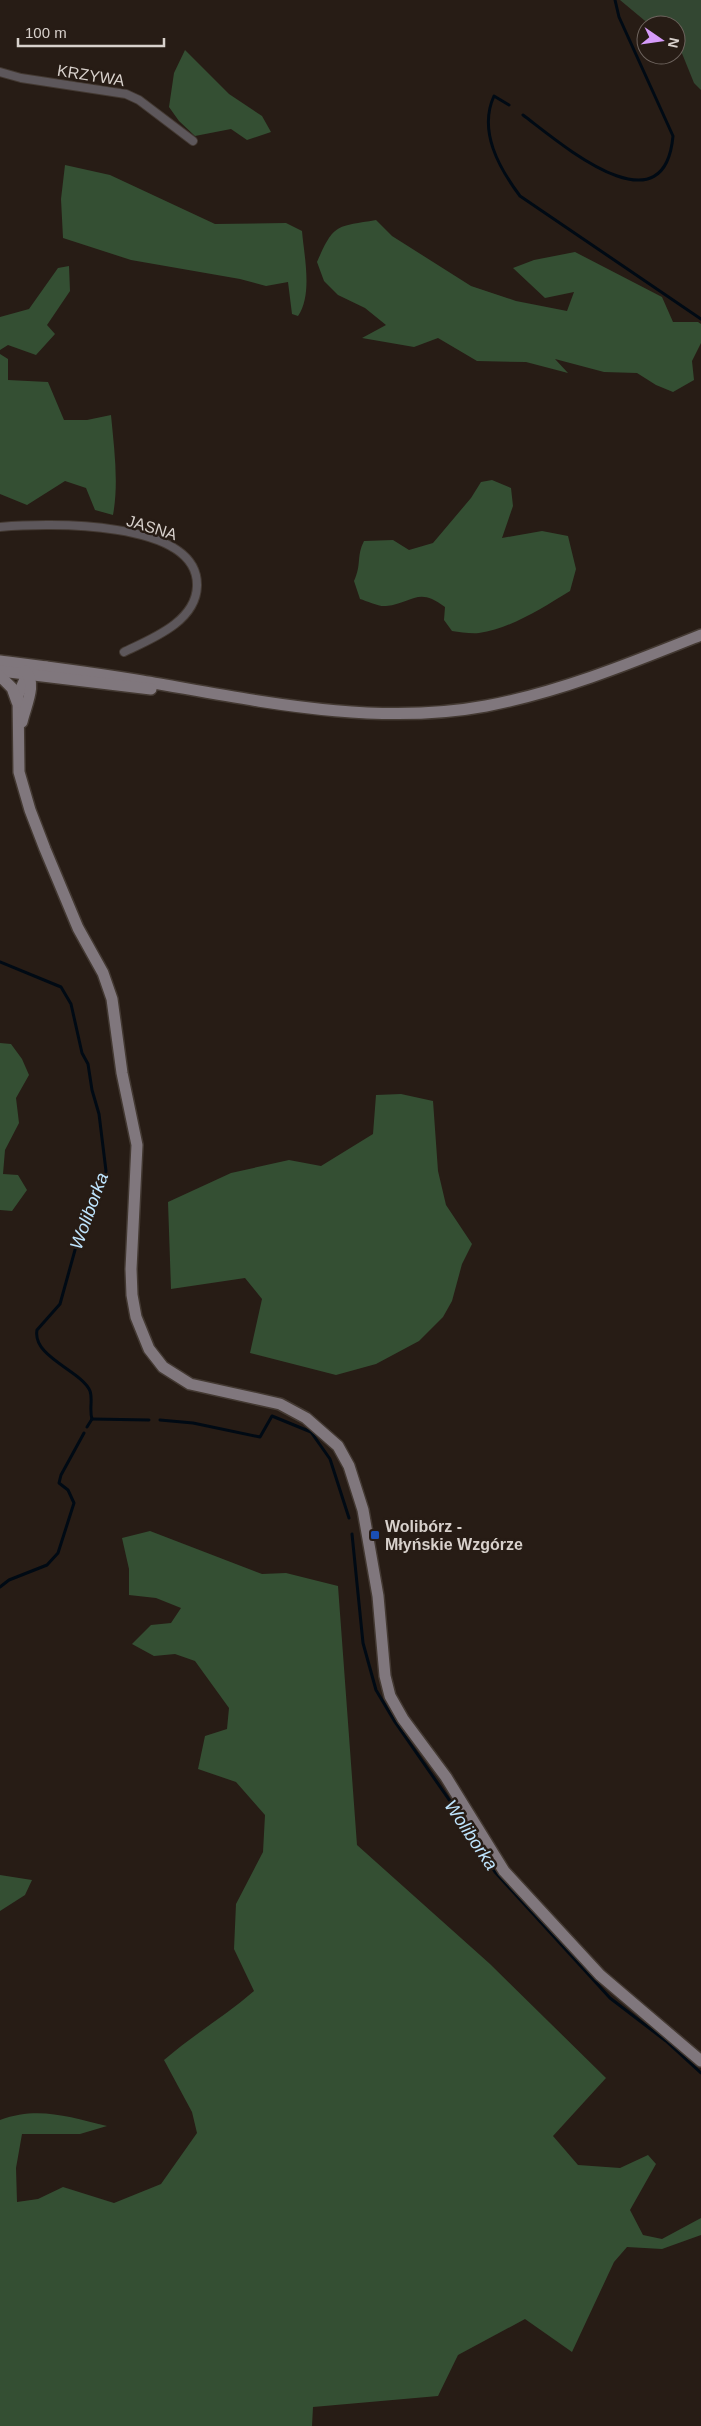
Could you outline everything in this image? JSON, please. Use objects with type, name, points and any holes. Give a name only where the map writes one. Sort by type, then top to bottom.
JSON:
[{"type":"main road","points":[[0,661],[45,672],[129,688],[187,690],[350,711],[449,710],[485,706],[561,687],[701,636]]},
{"type":"main road","points":[[14,663],[29,675],[30,690]]},
{"type":"main road","points":[[0,671],[29,675],[45,672]]},
{"type":"main road","points":[[18,738],[30,690],[45,672]]},
{"type":"main road","points":[[29,675],[22,683],[17,702],[19,772],[30,810],[75,920],[103,973],[112,999],[122,1072],[137,1145],[131,1269],[132,1295],[136,1317],[149,1349],[163,1367],[190,1384],[280,1404],[306,1418],[338,1446],[349,1466],[363,1510],[378,1596],[385,1676],[390,1696],[403,1719],[446,1777],[504,1871],[600,1975],[701,2061]]},
{"type":"main road","points":[[0,676],[12,688],[17,702]]},
{"type":"street","name":"KRZYWA","points":[[0,72],[21,78],[126,94],[139,100],[193,141]]},
{"type":"street","name":"JASNA","points":[[0,527],[76,526],[112,530],[161,542],[181,551],[193,564],[198,576],[197,592],[192,604],[172,626],[158,636],[124,652]]},
{"type":"green space","points":[[620,0],[701,0],[701,90],[694,83],[686,63],[686,15],[638,15]]},
{"type":"green space","points":[[185,50],[229,94],[262,116],[271,132],[247,140],[231,129],[195,136],[179,121],[169,107],[174,73]]},
{"type":"green space","points":[[65,165],[110,175],[215,224],[286,223],[302,231],[306,263],[306,286],[303,307],[298,316],[292,314],[288,282],[266,286],[240,279],[131,260],[63,238],[61,199]]},
{"type":"green space","points":[[376,220],[392,236],[471,286],[516,301],[567,311],[574,292],[545,298],[513,268],[534,260],[575,252],[662,297],[673,322],[698,322],[701,324],[701,343],[692,361],[694,380],[673,392],[656,385],[637,373],[604,372],[555,359],[568,373],[526,362],[477,361],[438,338],[414,347],[362,338],[386,325],[365,308],[338,295],[324,281],[317,262],[328,240],[338,229],[352,224]]},
{"type":"green space","points":[[69,266],[70,291],[47,325],[55,334],[36,355],[8,345],[0,350],[0,317],[29,309],[58,268]]},
{"type":"green space","points":[[0,354],[8,359],[8,380],[48,382],[64,420],[87,420],[111,415],[116,478],[113,515],[95,510],[86,488],[65,481],[27,505],[0,494]]},
{"type":"green space","points":[[492,480],[511,488],[513,506],[502,538],[542,531],[568,536],[576,569],[570,591],[515,622],[503,627],[476,633],[452,631],[444,620],[445,607],[428,598],[416,598],[383,606],[360,599],[354,581],[364,541],[393,540],[409,550],[433,543],[471,498],[481,482]]},
{"type":"green space","points":[[0,1043],[11,1044],[22,1059],[29,1075],[16,1098],[19,1123],[5,1150],[3,1174],[18,1175],[27,1190],[12,1211],[0,1210]]},
{"type":"green space","points":[[401,1094],[433,1101],[438,1171],[446,1205],[472,1244],[462,1264],[452,1301],[443,1317],[419,1341],[376,1364],[336,1375],[250,1353],[262,1299],[245,1278],[171,1289],[168,1202],[231,1173],[289,1160],[321,1166],[373,1134],[376,1095]]},
{"type":"green space","points":[[150,1531],[262,1574],[286,1573],[338,1586],[357,1845],[490,1964],[606,2078],[553,2136],[578,2165],[620,2168],[648,2155],[656,2164],[630,2210],[643,2235],[662,2239],[701,2218],[701,2235],[662,2249],[627,2247],[614,2262],[572,2352],[525,2319],[458,2355],[438,2396],[313,2407],[312,2426],[0,2426],[0,2120],[14,2116],[41,2113],[66,2116],[107,2126],[80,2134],[22,2134],[16,2168],[17,2202],[38,2199],[63,2187],[114,2203],[161,2184],[197,2133],[192,2112],[164,2060],[254,1991],[234,1949],[236,1904],[263,1852],[265,1815],[236,1782],[198,1769],[205,1736],[227,1729],[229,1708],[195,1661],[175,1654],[154,1656],[132,1644],[151,1625],[171,1623],[181,1608],[156,1598],[129,1595],[129,1569],[122,1538]]},
{"type":"green space","points":[[0,1875],[32,1880],[25,1895],[0,1911]]},
{"type":"waterway","points":[[523,115],[584,159],[608,172],[631,180],[651,178],[665,164],[673,136],[619,17],[615,0]]},
{"type":"waterway","points":[[509,105],[494,96],[488,122],[493,149],[498,161],[520,196],[701,319]]},
{"type":"waterway","name":"Woliborka","points":[[0,962],[61,987],[71,1004],[82,1053],[88,1064],[92,1090],[99,1114],[105,1176],[80,1232],[60,1304],[37,1330],[38,1340],[42,1348],[49,1356],[78,1377],[90,1391],[92,1419]]},
{"type":"waterway","name":"Woliborka","points":[[160,1420],[193,1423],[260,1437],[272,1416],[311,1432],[330,1459],[349,1518]]},
{"type":"waterway","name":"Woliborka","points":[[92,1419],[149,1420]]},
{"type":"waterway","points":[[87,1427],[92,1419]]},
{"type":"waterway","points":[[0,1587],[9,1580],[47,1565],[58,1553],[74,1503],[68,1490],[59,1483],[61,1475],[84,1433]]},
{"type":"waterway","name":"Woliborka","points":[[352,1534],[363,1643],[376,1690],[395,1722],[466,1824],[495,1872],[610,1998],[666,2041],[701,2073]]},
{"type":"place","name":"Wolibórz - Młyńskie Wzgórze","points":[[375,1535]]}]
